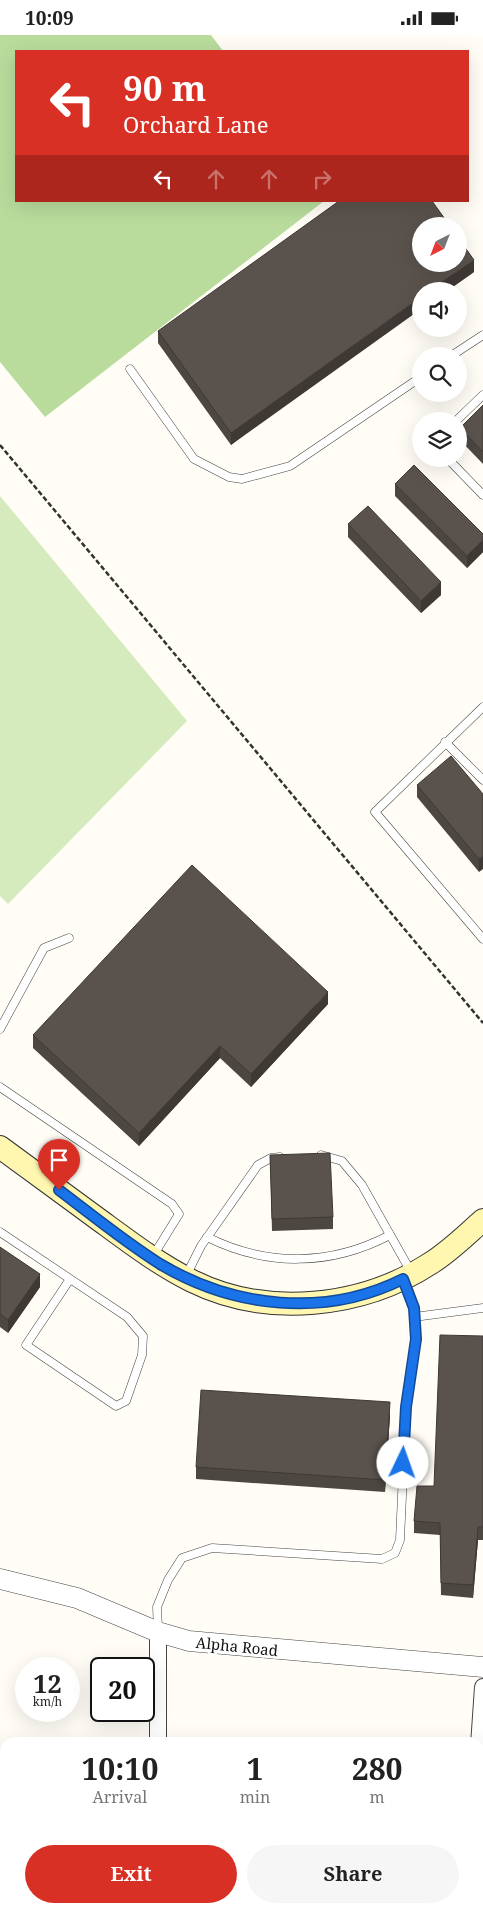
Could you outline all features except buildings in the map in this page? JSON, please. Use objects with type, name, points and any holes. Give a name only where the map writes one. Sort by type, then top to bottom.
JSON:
[{"type":"main road","points":[[0,1147],[152,1258],[209,1288],[247,1299],[286,1303],[322,1302],[380,1289],[408,1276],[445,1254],[483,1220]]},
{"type":"street","name":"Alpha Road","points":[[0,1579],[78,1598],[158,1632],[206,1644],[483,1667]]},
{"type":"street","points":[[158,1632],[158,1737]]},
{"type":"street","points":[[480,1737],[483,1687]]},
{"type":"lane","points":[[465,347],[483,335]]},
{"type":"lane","points":[[130,369],[194,459],[229,477],[242,479],[290,466],[412,383]]},
{"type":"lane","points":[[465,412],[483,395]]},
{"type":"lane","points":[[456,467],[483,495]]},
{"type":"lane","points":[[483,707],[375,812],[483,939]]},
{"type":"lane","points":[[445,743],[483,780]]},
{"type":"lane","points":[[0,1029],[44,949],[69,938]]},
{"type":"lane","points":[[0,1087],[172,1204],[179,1214],[152,1258]]},
{"type":"lane","points":[[158,1632],[157,1607],[168,1580],[182,1558],[212,1548],[382,1559],[395,1553],[400,1540],[406,1407],[416,1339],[414,1308],[408,1276],[390,1235],[362,1185],[342,1161],[323,1155],[314,1156]]},
{"type":"lane","points":[[185,1277],[207,1237],[258,1165],[271,1158],[288,1157]]},
{"type":"lane","points":[[0,1232],[127,1317],[143,1336],[142,1355],[126,1401],[116,1406],[26,1345],[70,1279]]},
{"type":"lane","points":[[207,1237],[229,1248],[253,1254],[299,1260],[338,1255],[372,1245],[390,1235]]},
{"type":"lane","points":[[414,1317],[483,1307]]},
{"type":"path","points":[[0,445],[483,1023]]},
{"type":"green space","points":[[0,35],[211,35],[222,50],[15,50],[15,202],[323,202],[45,417],[0,362]]},
{"type":"green space","points":[[0,496],[187,721],[8,904],[0,896]]},
{"type":"route","points":[[59,1190],[161,1264],[209,1288],[247,1299],[286,1303],[322,1302],[359,1295],[380,1289],[403,1279],[414,1308],[416,1339],[406,1407],[403,1463]]}]
